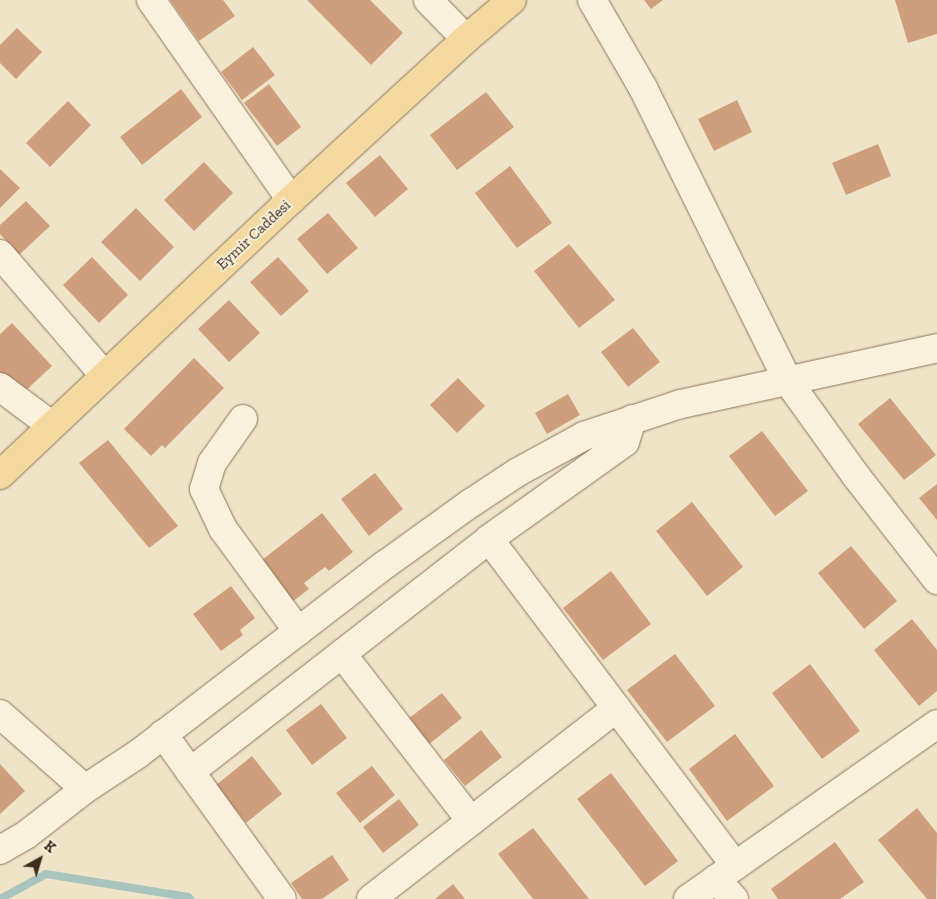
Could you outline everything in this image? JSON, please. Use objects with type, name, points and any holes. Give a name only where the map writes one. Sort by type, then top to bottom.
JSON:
[{"type":"main road","name":"Eymir Caddesi","points":[[0,475],[291,200],[466,39],[512,0]]},
{"type":"street","points":[[151,0],[291,200]]},
{"type":"street","points":[[428,0],[466,39]]},
{"type":"street","points":[[592,0],[643,88],[787,380],[856,476],[937,580]]},
{"type":"street","points":[[0,254],[104,375]]},
{"type":"street","points":[[0,850],[26,835],[85,789],[163,734],[393,558],[518,472],[584,436],[681,404],[937,348]]},
{"type":"street","points":[[0,387],[51,425]]},
{"type":"street","points":[[243,419],[212,463],[204,489],[222,528],[298,631]]},
{"type":"street","points":[[190,772],[489,539],[625,442],[632,419]]},
{"type":"street","points":[[489,539],[616,708],[726,872],[734,899]]},
{"type":"street","points":[[342,654],[471,821]]},
{"type":"street","points":[[371,899],[616,708]]},
{"type":"street","points":[[0,714],[85,789]]},
{"type":"street","points":[[688,899],[937,724]]},
{"type":"street","points":[[163,734],[282,899]]},
{"type":"building","points":[[170,0],[223,0],[235,16],[199,41]]},
{"type":"building","points":[[307,0],[370,0],[403,33],[371,65]]},
{"type":"building","points":[[644,0],[663,0],[651,9]]},
{"type":"building","points":[[895,0],[937,0],[937,34],[908,43]]},
{"type":"building","points":[[17,28],[42,52],[16,79],[0,63],[0,45]]},
{"type":"building","points":[[253,47],[275,75],[242,100],[221,72]]},
{"type":"building","points":[[269,84],[301,127],[277,146],[244,103]]},
{"type":"building","points":[[181,89],[202,117],[142,165],[120,137]]},
{"type":"building","points":[[486,92],[514,127],[457,170],[430,135]]},
{"type":"building","points":[[737,100],[752,132],[714,151],[698,119]]},
{"type":"building","points":[[68,101],[91,125],[50,167],[26,143]]},
{"type":"building","points":[[878,144],[891,176],[846,195],[832,163]]},
{"type":"building","points":[[380,155],[408,189],[375,217],[346,183]]},
{"type":"building","points":[[204,162],[233,193],[194,231],[164,200]]},
{"type":"building","points":[[510,166],[552,223],[517,248],[475,193]]},
{"type":"building","points":[[0,169],[20,188],[0,208]]},
{"type":"building","points":[[26,201],[50,226],[19,255],[0,234],[0,225]]},
{"type":"building","points":[[136,208],[174,247],[140,281],[101,242]]},
{"type":"building","points":[[328,213],[358,248],[327,274],[297,239]]},
{"type":"building","points":[[569,244],[615,300],[579,328],[534,271]]},
{"type":"building","points":[[92,257],[128,295],[99,323],[63,285]]},
{"type":"building","points":[[278,257],[309,291],[281,316],[250,282]]},
{"type":"building","points":[[229,300],[260,333],[229,362],[198,329]]},
{"type":"building","points":[[12,323],[52,366],[21,395],[0,376],[0,334]]},
{"type":"building","points":[[633,328],[660,362],[628,387],[601,352]]},
{"type":"building","points":[[194,358],[224,388],[165,448],[162,445],[151,456],[124,429]]},
{"type":"building","points":[[458,378],[485,406],[457,433],[430,405]]},
{"type":"building","points":[[568,394],[580,415],[547,434],[535,413]]},
{"type":"building","points":[[890,398],[936,455],[904,480],[858,424]]},
{"type":"building","points":[[762,431],[808,491],[775,516],[729,456]]},
{"type":"building","points":[[108,440],[178,526],[149,548],[79,463]]},
{"type":"building","points":[[375,473],[403,509],[369,536],[341,499]]},
{"type":"building","points":[[937,484],[937,520],[919,498]]},
{"type":"building","points":[[692,502],[743,567],[707,596],[656,531]]},
{"type":"building","points":[[322,513],[353,552],[329,571],[325,567],[304,583],[309,589],[284,608],[253,567]]},
{"type":"building","points":[[851,546],[897,601],[864,629],[818,573]]},
{"type":"building","points":[[611,571],[651,624],[603,660],[563,608]]},
{"type":"building","points":[[231,586],[255,618],[240,630],[243,635],[221,651],[193,614]]},
{"type":"building","points":[[912,619],[937,650],[937,691],[919,706],[874,650]]},
{"type":"building","points":[[675,654],[715,706],[667,742],[627,690]]},
{"type":"building","points":[[810,664],[860,731],[822,759],[772,693]]},
{"type":"building","points":[[442,693],[462,718],[424,748],[404,722]]},
{"type":"building","points":[[321,704],[347,738],[312,765],[286,730]]},
{"type":"building","points":[[481,730],[502,757],[465,786],[444,760]]},
{"type":"building","points":[[735,734],[774,786],[727,821],[689,769]]},
{"type":"building","points":[[252,756],[282,794],[246,823],[216,785]]},
{"type":"building","points":[[0,764],[25,791],[0,814]]},
{"type":"building","points":[[372,766],[395,795],[360,823],[336,793]]},
{"type":"building","points":[[611,773],[678,861],[645,886],[577,799]]},
{"type":"building","points":[[399,799],[419,825],[383,853],[363,827]]},
{"type":"building","points":[[917,808],[937,833],[936,899],[927,899],[878,840]]},
{"type":"building","points":[[533,828],[589,899],[533,899],[498,854]]},
{"type":"building","points":[[835,842],[864,882],[840,899],[778,899],[771,889]]},
{"type":"building","points":[[332,855],[349,880],[322,899],[302,899],[291,883]]},
{"type":"building","points":[[453,884],[465,899],[435,899]]},
{"type":"waterway","points":[[0,899],[46,874],[188,897],[190,899]]}]
